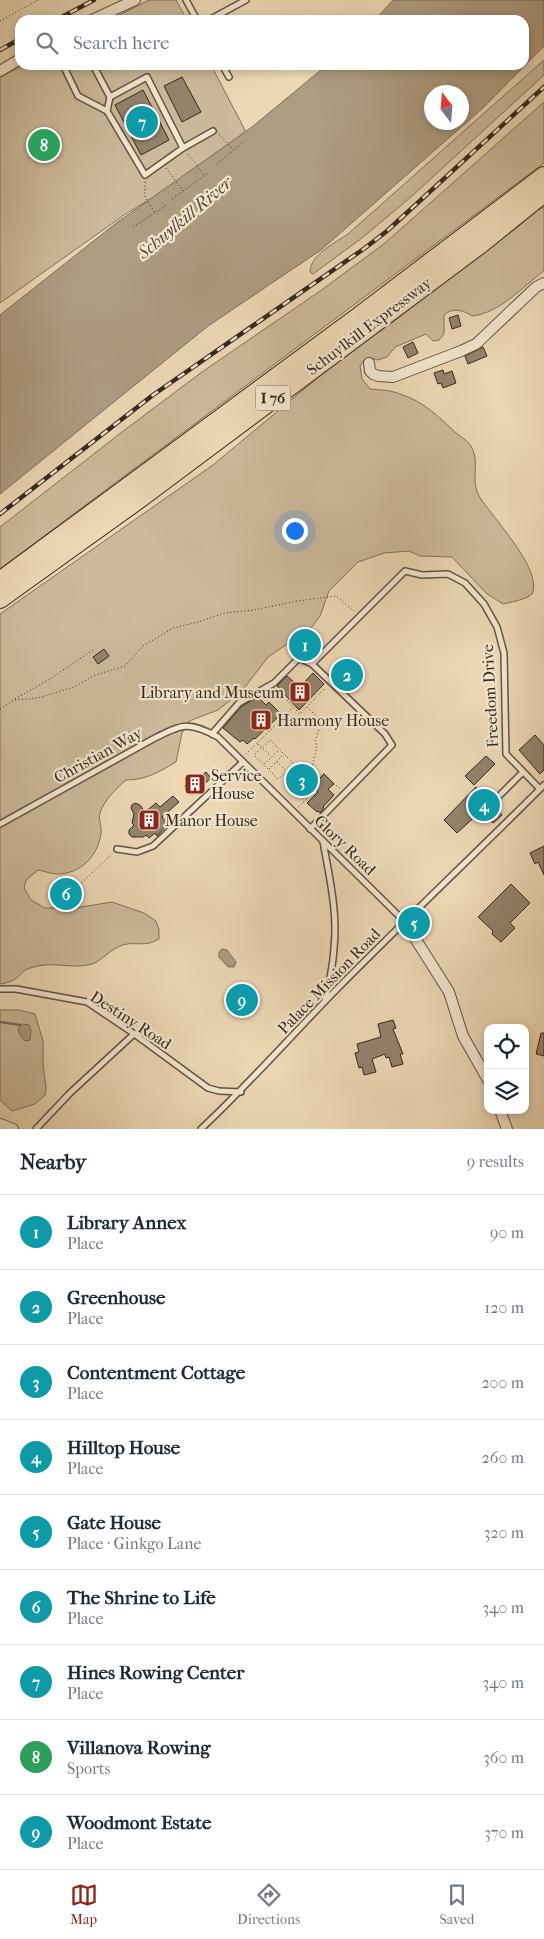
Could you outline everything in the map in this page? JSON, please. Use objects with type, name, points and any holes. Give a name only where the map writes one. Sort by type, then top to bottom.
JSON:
[{"type":"highway","name":"Schuylkill Expressway","points":[[0,581],[358,317],[544,176]]},
{"type":"highway","name":"Schuylkill Expressway","points":[[0,599],[142,497],[544,194]]},
{"type":"street","points":[[103,15],[135,0]]},
{"type":"street","points":[[0,70],[15,62]]},
{"type":"street","points":[[369,363],[370,371],[373,374],[393,376],[461,351],[476,344],[536,288],[544,283]]},
{"type":"street","points":[[413,935],[449,992],[463,1036],[484,1073]]},
{"type":"street","points":[[502,1114],[508,1129]]},
{"type":"street","points":[[0,1124],[14,1129]]},
{"type":"lane","points":[[186,0],[194,15]]},
{"type":"lane","points":[[218,15],[242,1]]},
{"type":"lane","points":[[65,70],[78,96],[107,111],[145,175],[213,131]]},
{"type":"lane","points":[[96,70],[110,97],[107,111]]},
{"type":"lane","points":[[225,70],[229,77]]},
{"type":"lane","points":[[110,97],[147,77],[184,148]]},
{"type":"lane","name":"Freedom Drive","points":[[360,617],[405,572],[422,575],[448,574],[464,583],[484,604],[497,627],[504,654],[506,754],[523,772],[542,787]]},
{"type":"lane","points":[[312,664],[360,617]]},
{"type":"lane","points":[[212,734],[239,703],[272,684],[299,658],[312,664],[385,734],[392,744],[310,829]]},
{"type":"lane","name":"Christian Way","points":[[0,824],[178,727],[191,726],[212,734]]},
{"type":"lane","name":"Glory Road","points":[[212,734],[242,761],[404,921],[413,935]]},
{"type":"lane","points":[[117,849],[137,852],[153,846],[242,761]]},
{"type":"lane","points":[[494,801],[523,772]]},
{"type":"lane","name":"Palace Mission Road","points":[[201,1129],[241,1092],[404,921],[542,787]]},
{"type":"lane","points":[[322,840],[331,887],[334,916],[334,947],[325,1002]]},
{"type":"lane","name":"Destiny Road","points":[[0,989],[16,989],[87,1002],[208,1088],[219,1091],[241,1092]]},
{"type":"lane","points":[[36,1129],[70,1093],[134,1034]]},
{"type":"path","points":[[0,21],[38,0]]},
{"type":"path","points":[[213,131],[222,137],[233,150]]},
{"type":"path","points":[[217,164],[244,141]]},
{"type":"path","points":[[191,159],[204,176]]},
{"type":"path","points":[[172,199],[209,172]]},
{"type":"path","points":[[170,173],[183,191]]},
{"type":"path","points":[[145,175],[144,197],[155,213]]},
{"type":"path","points":[[133,227],[167,205]]},
{"type":"path","points":[[14,700],[38,698],[74,687],[95,675],[125,666],[143,646],[173,628],[224,613],[254,610],[297,601],[336,596],[360,617]]},
{"type":"path","points":[[0,709],[93,650]]},
{"type":"path","points":[[272,684],[300,714],[331,682]]},
{"type":"path","points":[[307,706],[317,717],[320,727],[315,741],[317,746],[310,776],[316,780],[323,773],[344,793]]},
{"type":"path","points":[[242,761],[293,707]]},
{"type":"path","points":[[270,740],[294,764],[278,779],[254,755],[262,748],[270,740]]},
{"type":"path","points":[[257,743],[273,756],[286,772]]},
{"type":"path","points":[[264,765],[279,750]]},
{"type":"path","points":[[268,770],[284,754]]},
{"type":"path","points":[[270,759],[274,764]]},
{"type":"path","points":[[284,774],[308,798],[293,812]]},
{"type":"path","points":[[74,890],[117,849]]},
{"type":"shaded area","points":[[149,0],[176,0],[184,15],[120,15]]},
{"type":"shaded area","points":[[544,60],[544,75],[412,196],[362,238],[313,274],[310,272],[314,260],[319,255],[330,245],[348,234],[465,130],[469,130],[469,127]]},
{"type":"shaded area","points":[[15,70],[214,70],[246,132],[170,187],[127,213],[0,303],[0,77]]},
{"type":"shaded area","points":[[544,102],[544,163],[0,569],[0,527],[202,372],[323,289],[385,243]]},
{"type":"shaded area","points":[[544,207],[544,271],[492,310],[472,316],[458,310],[447,312],[444,315],[444,334],[439,340],[433,341],[426,334],[395,347],[387,357],[377,360],[371,358],[364,360],[360,366],[362,379],[370,389],[393,392],[416,401],[430,410],[471,446],[475,460],[476,490],[523,557],[534,584],[532,594],[503,604],[486,593],[452,557],[420,556],[409,551],[384,553],[358,562],[329,591],[320,616],[311,628],[268,657],[242,691],[218,710],[189,721],[182,733],[176,762],[146,777],[126,780],[111,795],[100,813],[101,830],[99,841],[87,862],[74,871],[66,873],[55,874],[38,870],[26,880],[24,888],[31,900],[45,908],[75,908],[112,902],[144,913],[156,921],[159,939],[148,943],[123,945],[99,961],[85,966],[47,965],[30,968],[12,981],[0,984],[0,614],[213,465],[339,360],[393,322],[532,213]]},
{"type":"shaded area","points":[[0,1010],[19,1010],[35,1014],[43,1041],[45,1095],[35,1104],[12,1111],[0,1100]]},
{"type":"water","points":[[393,0],[544,0],[544,46],[529,61],[529,15],[380,15]]},
{"type":"water","name":"Schuylkill River","points":[[321,70],[520,70],[469,120],[469,85],[424,85],[424,130],[458,130],[321,250],[208,326],[0,494],[0,315],[115,224],[252,127]]},
{"type":"water","points":[[222,949],[227,950],[236,962],[234,967],[228,967],[219,957],[219,952]]},
{"type":"water","points":[[22,1024],[29,1025],[31,1030],[30,1040],[25,1041],[20,1035],[18,1029]]},
{"type":"building","points":[[182,77],[201,112],[182,122],[164,86]]},
{"type":"building","points":[[143,90],[169,140],[141,155],[115,105]]},
{"type":"building","points":[[458,315],[461,326],[452,329],[449,318]]},
{"type":"building","points":[[413,342],[418,353],[408,358],[403,347]]},
{"type":"building","points":[[483,347],[487,356],[468,364],[465,356]]},
{"type":"building","points":[[443,370],[444,374],[452,371],[456,383],[443,388],[441,383],[438,384],[434,373]]},
{"type":"building","points":[[308,636],[315,643],[302,654],[296,647]]},
{"type":"building","points":[[104,649],[109,656],[98,664],[93,657]]},
{"type":"building","points":[[348,664],[358,675],[346,685],[336,675]]},
{"type":"building","name":"Library and Museum","points":[[313,673],[324,684],[299,710],[277,686],[287,676],[300,687]]},
{"type":"building","name":"Harmony House","points":[[258,697],[266,705],[269,702],[281,714],[255,739],[247,744],[243,740],[240,742],[223,728],[242,706]]},
{"type":"building","points":[[535,735],[544,745],[544,770],[540,774],[519,750]]},
{"type":"building","points":[[486,756],[495,764],[474,785],[465,776]]},
{"type":"building","name":"Service House","points":[[206,772],[211,778],[192,795],[184,786],[195,777],[197,780]]},
{"type":"building","points":[[302,773],[309,780],[301,787],[295,780]]},
{"type":"building","points":[[324,774],[334,784],[328,789],[334,795],[320,813],[307,803],[318,792],[312,786]]},
{"type":"building","points":[[476,787],[502,815],[493,823],[481,811],[457,833],[444,820]]},
{"type":"building","name":"Manor House","points":[[173,796],[179,802],[162,817],[168,824],[157,836],[155,833],[149,838],[146,835],[143,837],[132,837],[129,834],[129,830],[134,825],[132,823],[134,814],[131,808],[132,805],[135,803],[140,805],[145,812],[156,803],[160,807]]},
{"type":"building","points":[[544,846],[544,875],[538,862],[535,864],[530,853]]},
{"type":"building","points":[[511,884],[530,903],[510,923],[515,928],[501,942],[492,934],[493,931],[478,917]]},
{"type":"building","points":[[66,886],[74,891],[75,895],[70,903],[66,904],[58,899],[57,895],[62,887]]},
{"type":"building","points":[[393,1020],[396,1028],[393,1029],[403,1054],[400,1054],[403,1064],[392,1067],[389,1057],[386,1058],[385,1054],[372,1059],[376,1072],[364,1075],[362,1067],[359,1068],[355,1053],[359,1052],[357,1044],[381,1037],[378,1024]]},
{"type":"building","points":[[541,1033],[544,1033],[544,1056],[536,1054]]},
{"type":"waterway","points":[[0,1022],[20,1025]]},
{"type":"railway","points":[[66,15],[94,0]]},
{"type":"railway","points":[[0,50],[15,42]]},
{"type":"railway","points":[[0,514],[153,395],[387,231],[544,87]]},
{"type":"place","name":"Hines Rowing Center","points":[[142,122]]},
{"type":"place","name":"Villanova Rowing","points":[[44,145]]},
{"type":"place","name":"Library Annex","points":[[305,645]]},
{"type":"place","name":"Greenhouse","points":[[347,675]]},
{"type":"place","name":"Library and Museum","points":[[300,692]]},
{"type":"place","name":"Harmony House","points":[[261,720]]},
{"type":"place","name":"Contentment Cottage","points":[[302,780]]},
{"type":"place","name":"Service House","points":[[195,784]]},
{"type":"place","name":"Hilltop House","points":[[484,805]]},
{"type":"place","name":"Manor House","points":[[149,820]]},
{"type":"place","name":"The Shrine to Life","points":[[66,894]]},
{"type":"place","name":"Gate House","points":[[414,923]]},
{"type":"place","name":"Woodmont Estate","points":[[242,1000]]}]
